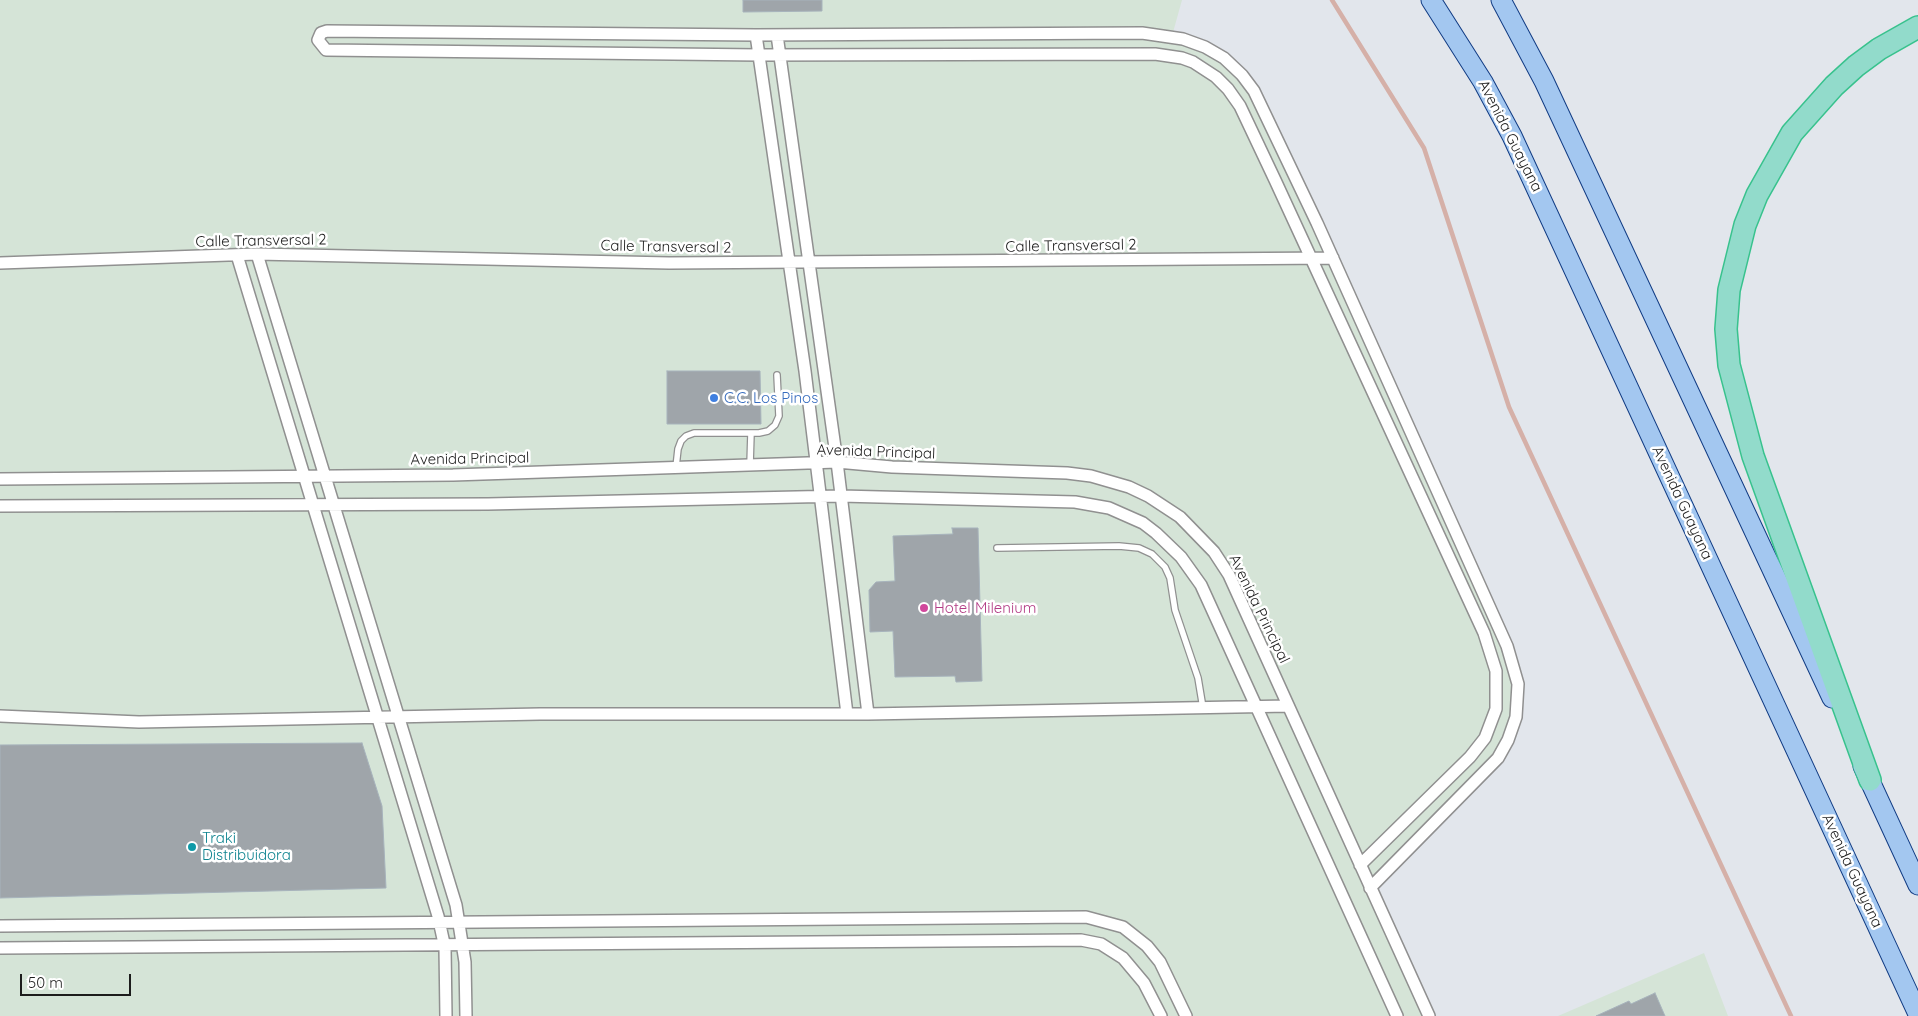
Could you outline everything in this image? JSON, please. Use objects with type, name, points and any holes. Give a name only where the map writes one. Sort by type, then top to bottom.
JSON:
[{"type":"highway","points":[[1870,780],[1753,456],[1739,410],[1729,365],[1729,290],[1745,225],[1757,195],[1792,133],[1834,86],[1856,66],[1879,49],[1918,27]]},
{"type":"main road","name":"Avenida Guayana","points":[[1431,0],[1483,82],[1512,136],[1918,1014]]},
{"type":"main road","points":[[1501,0],[1544,81],[1918,885]]},
{"type":"street","points":[[1360,865],[1479,747],[1494,719],[1498,684],[1494,662],[1484,633],[1312,259],[1234,95],[1209,71],[1182,58],[1155,54],[759,55],[326,50],[321,47],[318,40],[321,33],[327,31],[756,35],[1160,34],[1205,47],[1224,58],[1242,75],[1254,91],[1333,258],[1507,646],[1518,684],[1516,717],[1508,740],[1498,758],[1370,888]]},
{"type":"street","points":[[1068,33],[1069,54]]},
{"type":"street","points":[[777,34],[837,462],[868,714]]},
{"type":"street","points":[[897,34],[898,54]]},
{"type":"street","points":[[756,35],[790,263],[848,714]]},
{"type":"street","points":[[1182,58],[1189,41]]},
{"type":"street","points":[[257,254],[326,476],[460,924],[463,944],[466,1016]]},
{"type":"street","name":"Calle Transversal 2","points":[[0,263],[257,254],[669,264],[1333,258]]},
{"type":"street","points":[[237,255],[273,381],[441,924],[444,945],[446,1016]]},
{"type":"street","points":[[273,381],[296,378]]},
{"type":"street","name":"Avenida Principal","points":[[0,479],[453,476],[837,462],[892,467],[1091,476],[1111,480],[1148,496],[1192,528],[1222,563],[1236,588],[1429,1016]]},
{"type":"street","points":[[0,506],[488,504],[841,496],[1074,502],[1109,508],[1127,514],[1156,533],[1190,568],[1209,601],[1397,1016]]},
{"type":"street","points":[[0,716],[139,722],[399,717],[868,714],[1288,706]]},
{"type":"street","points":[[0,926],[460,924],[1086,917],[1123,927],[1140,939],[1154,953],[1186,1016]]},
{"type":"street","points":[[996,940],[998,918]]},
{"type":"street","points":[[890,919],[892,941]]},
{"type":"street","points":[[0,931],[3,948],[1081,940],[1109,948],[1136,972],[1152,997],[1161,1016]]},
{"type":"lane","points":[[676,467],[678,449],[681,441],[686,436],[694,433],[751,433],[768,431],[775,424],[779,416],[777,375]]},
{"type":"lane","points":[[750,465],[751,433]]},
{"type":"lane","points":[[997,548],[1119,546],[1139,548],[1152,554],[1165,567],[1170,578],[1175,610],[1198,678],[1203,708]]},
{"type":"shaded area","points":[[0,0],[1182,0],[1172,36],[1196,43],[1248,83],[1516,674],[1508,740],[1370,888],[1429,1016],[0,1016]]},
{"type":"shaded area","points":[[1704,953],[1728,1016],[1558,1016]]},
{"type":"building","points":[[743,0],[822,0],[822,11],[743,12]]},
{"type":"building","name":"C.C. Los Pinos","points":[[667,371],[760,371],[761,424],[667,424]]},
{"type":"building","name":"Hotel Milenium","points":[[952,528],[978,528],[982,681],[956,682],[955,676],[895,677],[893,631],[870,632],[869,590],[876,582],[895,581],[893,536],[953,534]]},
{"type":"building","name":"Traki Distribuidora","points":[[362,743],[382,806],[386,888],[0,898],[0,745]]},
{"type":"building","points":[[1655,993],[1665,1016],[1596,1016],[1629,1001],[1631,1004]]},
{"type":"waterway","points":[[1332,0],[1424,148],[1509,407],[1791,1016]]},
{"type":"place","name":"C.C. Los Pinos","points":[[714,398]]},
{"type":"place","name":"Hotel Milenium","points":[[924,608]]},
{"type":"place","name":"Traki Distribuidora","points":[[192,847]]}]
